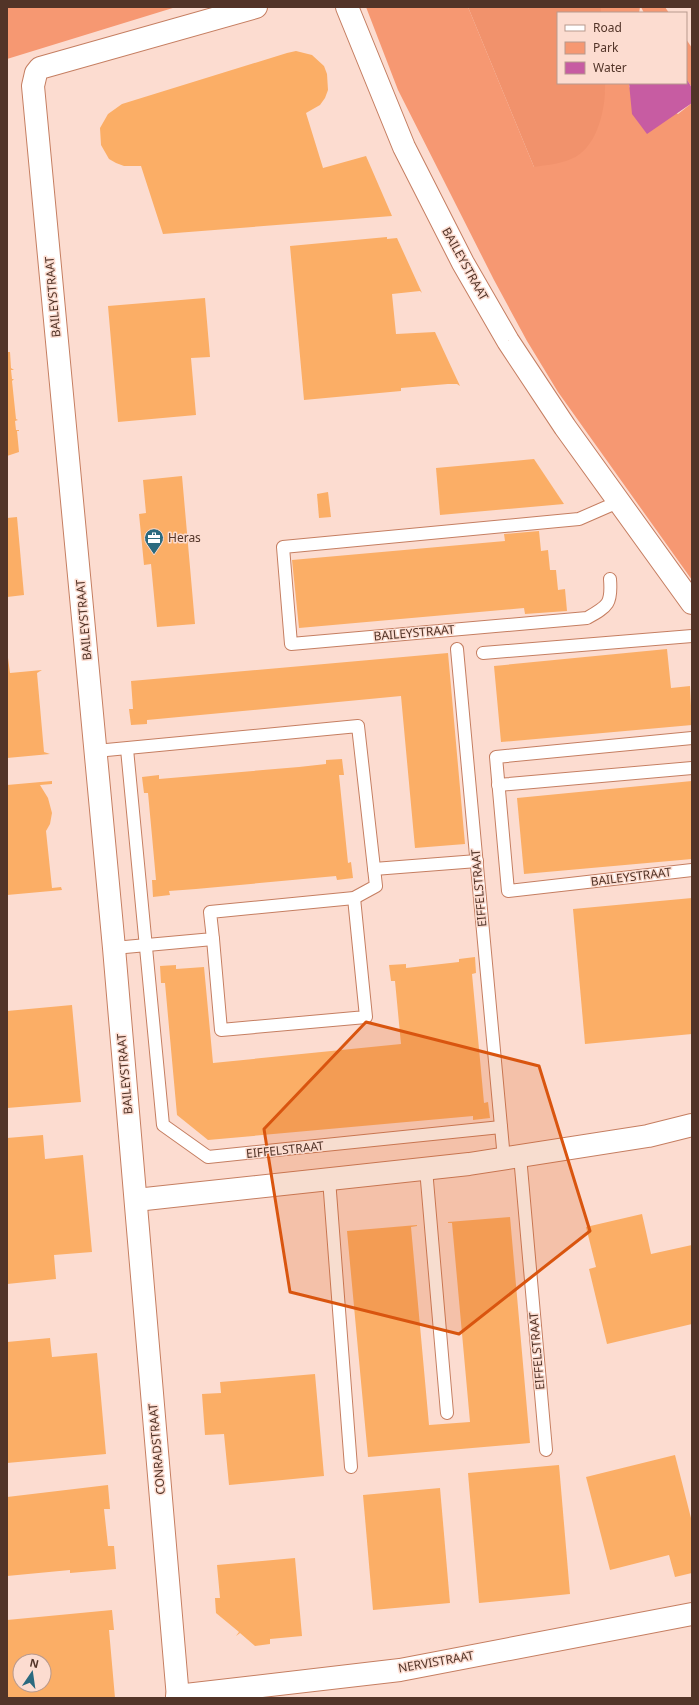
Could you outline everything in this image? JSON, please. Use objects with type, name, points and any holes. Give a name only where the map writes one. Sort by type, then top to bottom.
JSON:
[{"type":"street","name":"BAILEYSTRAAT","points":[[136,1200],[96,751],[34,102],[35,78],[40,68],[256,7]]},
{"type":"street","name":"BAILEYSTRAAT","points":[[347,7],[404,147],[463,263],[508,340],[564,427],[692,603]]},
{"type":"street","points":[[136,1200],[426,1169],[648,1136],[692,1125]]},
{"type":"street","name":"CONRADSTRAAT","points":[[136,1200],[178,1697]]},
{"type":"street","name":"NERVISTRAAT","points":[[178,1697],[400,1670],[692,1614]]},
{"type":"lane","name":"BAILEYSTRAAT","points":[[610,580],[611,595],[605,608],[587,618],[292,644],[283,547],[579,519],[618,502]]},
{"type":"lane","points":[[483,653],[692,636]]},
{"type":"lane","name":"EIFFELSTRAAT","points":[[457,649],[501,1128],[512,1157],[546,1450]]},
{"type":"lane","points":[[96,751],[358,726],[376,886],[354,898],[210,912],[221,1030],[366,1017],[354,898]]},
{"type":"lane","name":"BAILEYSTRAAT","points":[[692,738],[496,757],[508,891],[692,870]]},
{"type":"lane","points":[[127,749],[146,945]]},
{"type":"lane","points":[[498,786],[692,768]]},
{"type":"lane","points":[[374,870],[477,861]]},
{"type":"lane","points":[[114,948],[213,939]]},
{"type":"lane","name":"EIFFELSTRAAT","points":[[146,945],[163,1125],[208,1158],[501,1128]]},
{"type":"lane","points":[[426,1169],[447,1413]]},
{"type":"lane","points":[[329,1179],[351,1467]]},
{"type":"highlighted area","points":[[366,1022],[539,1066],[590,1231],[459,1334],[290,1292],[264,1129]]},
{"type":"green space","points":[[7,7],[176,7],[7,59]]},
{"type":"green space","points":[[366,7],[468,7],[534,167],[605,91],[605,84],[629,84],[629,87],[678,114],[692,103],[692,580],[558,392],[527,341],[494,280],[398,90]]},
{"type":"green space","points":[[601,7],[640,7],[639,12],[601,12]]},
{"type":"green space","points":[[641,7],[665,7],[668,12],[644,12]]},
{"type":"green space","points":[[687,40],[692,48],[692,88],[687,80]]},
{"type":"shaded area","points":[[468,7],[601,7],[601,12],[557,12],[557,84],[605,84],[604,104],[598,127],[587,147],[580,154],[562,162],[534,167]]},
{"type":"water","points":[[687,80],[692,88],[692,103],[647,134],[632,114],[629,84],[687,84]]},
{"type":"building","points":[[296,51],[312,55],[324,66],[327,74],[328,90],[325,98],[320,105],[306,113],[323,168],[366,156],[392,216],[163,234],[141,166],[124,166],[116,163],[109,159],[101,145],[100,128],[108,114],[122,104]]},
{"type":"building","points":[[387,237],[387,239],[397,238],[422,293],[420,291],[392,294],[396,334],[435,332],[460,386],[457,384],[448,384],[401,388],[401,391],[304,400],[290,246]]},
{"type":"building","points":[[205,298],[210,357],[191,358],[196,415],[118,422],[108,306]]},
{"type":"building","points":[[7,352],[10,352],[11,368],[14,370],[11,370],[12,379],[14,379],[12,381],[16,419],[18,420],[15,421],[16,430],[19,430],[17,431],[19,452],[7,456]]},
{"type":"building","points":[[534,459],[564,504],[440,515],[436,468]]},
{"type":"building","points":[[182,476],[195,624],[157,627],[151,564],[144,565],[139,514],[146,513],[143,480]]},
{"type":"building","points":[[328,492],[331,517],[319,518],[317,494]]},
{"type":"building","points":[[17,517],[24,595],[7,597],[7,518]]},
{"type":"building","points":[[539,531],[541,551],[548,550],[550,570],[556,570],[558,590],[565,589],[567,611],[525,614],[524,608],[299,628],[292,560],[505,541],[504,534]]},
{"type":"building","points":[[667,649],[671,688],[690,686],[692,725],[501,742],[494,666]]},
{"type":"building","points":[[7,650],[10,673],[42,670],[37,673],[44,752],[50,754],[7,758]]},
{"type":"building","points":[[448,653],[465,844],[415,848],[401,696],[147,720],[147,724],[131,725],[129,709],[133,709],[131,681]]},
{"type":"building","points":[[342,759],[344,775],[339,775],[348,863],[351,862],[353,878],[337,880],[336,876],[169,891],[170,895],[153,897],[152,880],[156,880],[152,836],[148,793],[144,793],[142,777],[159,775],[159,779],[299,767],[326,764],[326,760]]},
{"type":"building","points":[[52,781],[52,784],[40,785],[48,798],[52,813],[50,824],[46,831],[52,888],[61,887],[62,890],[7,895],[7,785]]},
{"type":"building","points":[[692,781],[692,859],[524,874],[517,798]]},
{"type":"building","points":[[692,898],[692,1034],[585,1044],[573,909]]},
{"type":"building","points":[[475,957],[476,973],[472,974],[484,1103],[488,1102],[490,1118],[473,1120],[473,1116],[208,1140],[177,1115],[165,983],[161,983],[160,966],[176,965],[176,969],[204,967],[213,1063],[401,1044],[395,981],[391,981],[389,965],[406,964],[406,968],[459,962],[459,959]]},
{"type":"building","points":[[72,1005],[81,1102],[7,1108],[7,1011]]},
{"type":"building","points":[[43,1135],[45,1159],[83,1155],[92,1252],[54,1255],[56,1279],[7,1284],[7,1138]]},
{"type":"building","points":[[642,1214],[651,1254],[692,1245],[692,1324],[607,1344],[589,1269],[596,1267],[586,1227]]},
{"type":"building","points":[[510,1217],[530,1443],[368,1457],[347,1231],[417,1225],[411,1227],[429,1425],[470,1422],[452,1223],[448,1222]]},
{"type":"building","points":[[50,1338],[52,1357],[97,1353],[106,1454],[7,1463],[7,1342]]},
{"type":"building","points":[[315,1374],[324,1476],[229,1485],[224,1434],[205,1435],[202,1394],[221,1393],[220,1382]]},
{"type":"building","points":[[675,1455],[692,1522],[692,1573],[675,1577],[669,1555],[610,1570],[586,1477]]},
{"type":"building","points":[[559,1465],[570,1594],[479,1603],[468,1473]]},
{"type":"building","points":[[108,1485],[110,1509],[104,1509],[108,1546],[114,1546],[116,1569],[70,1573],[70,1570],[7,1576],[7,1497]]},
{"type":"building","points":[[440,1488],[450,1603],[373,1610],[363,1495]]},
{"type":"building","points":[[295,1558],[302,1636],[270,1639],[270,1644],[255,1646],[240,1633],[236,1636],[239,1632],[216,1613],[215,1598],[220,1598],[217,1565]]},
{"type":"building","points":[[112,1610],[114,1630],[109,1630],[115,1698],[7,1698],[7,1620]]},
{"type":"place","name":"Heras","points":[[154,555]]}]
